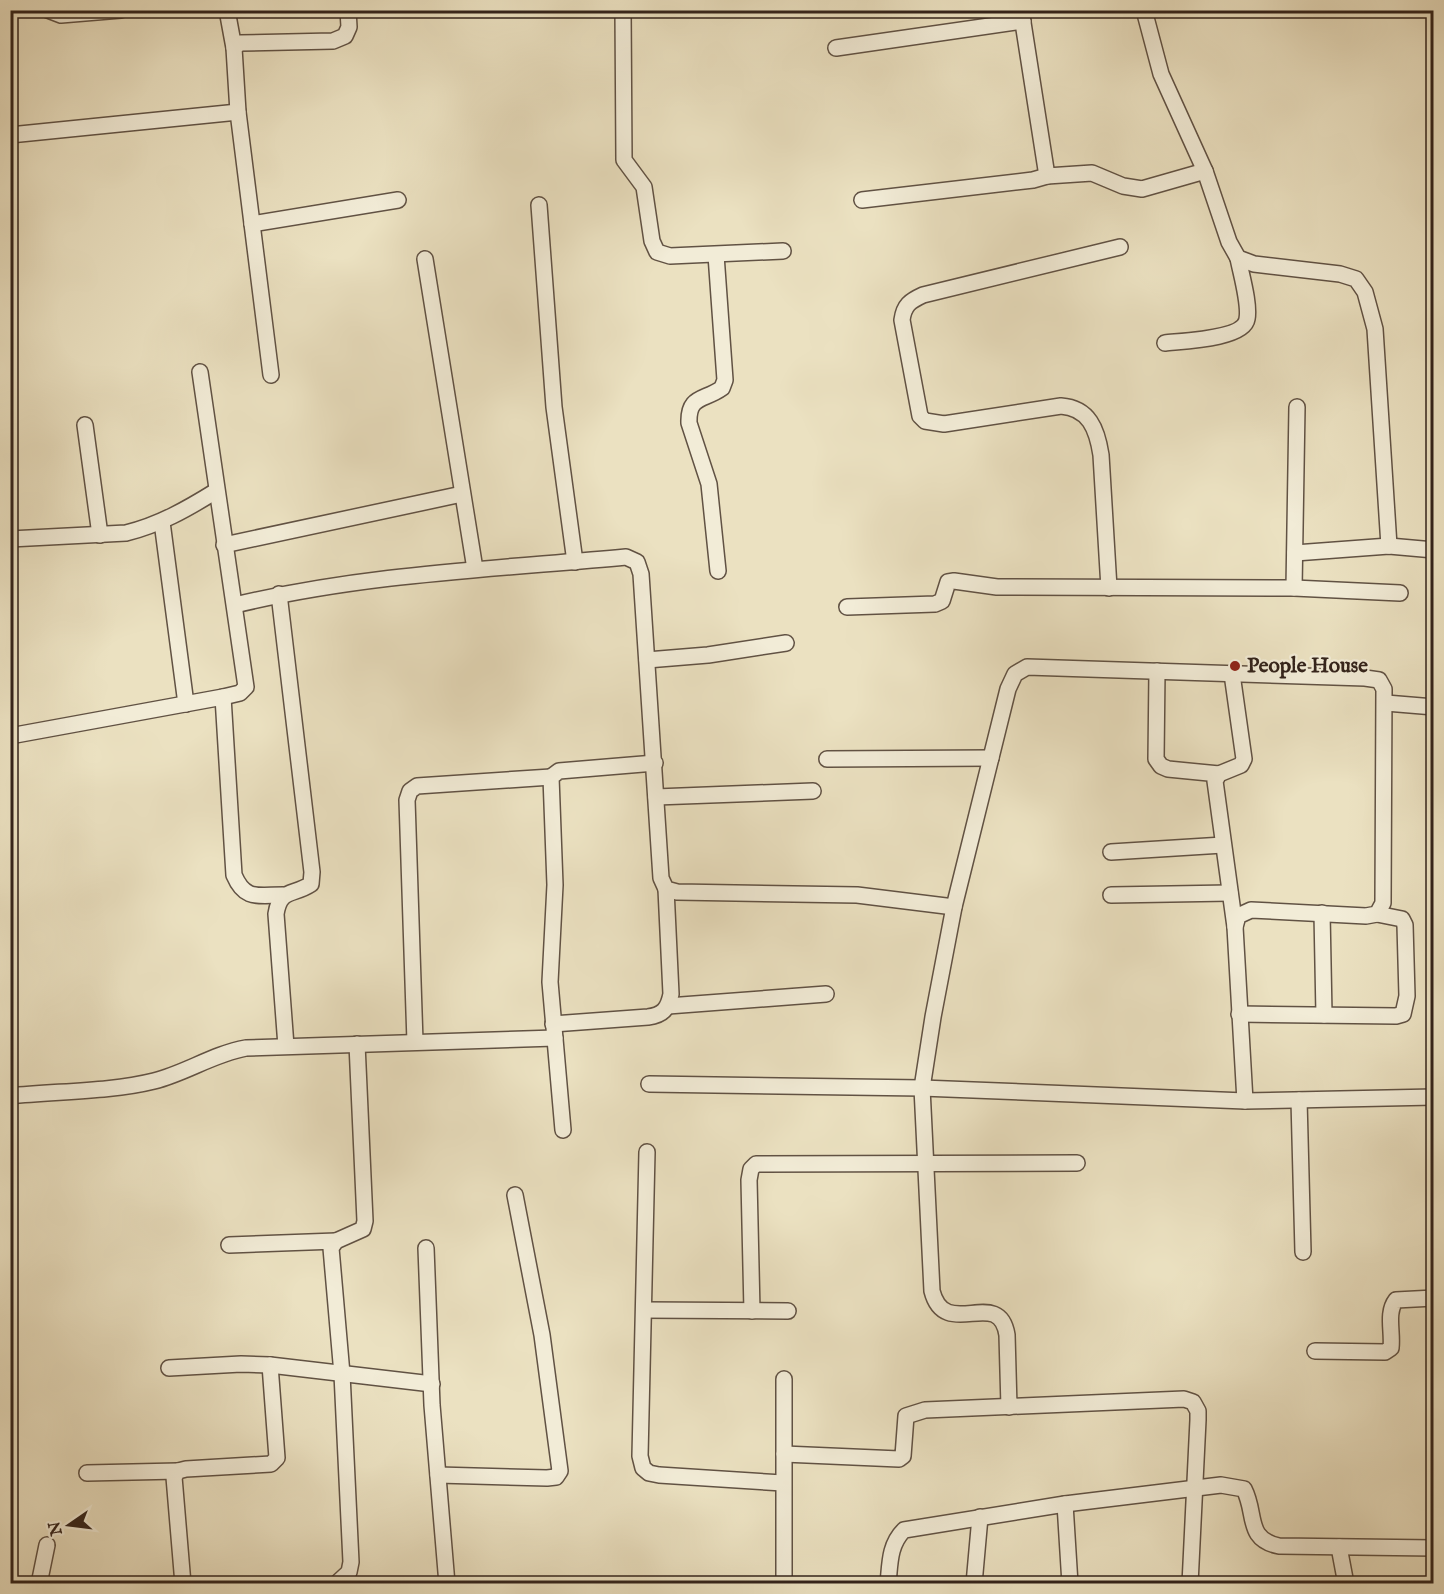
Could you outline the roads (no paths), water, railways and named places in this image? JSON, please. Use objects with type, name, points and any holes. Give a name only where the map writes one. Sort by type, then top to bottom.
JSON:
[{"type":"street","points":[[48,10],[61,15],[121,10]]},
{"type":"street","points":[[227,10],[234,48],[238,112],[271,375]]},
{"type":"street","points":[[234,48],[240,43],[333,41],[345,36],[349,27],[348,10]]},
{"type":"street","points":[[623,10],[624,160],[644,187],[652,240],[657,252],[670,256],[783,251]]},
{"type":"street","points":[[1144,10],[1161,74],[1205,171],[1229,242],[1238,258],[1247,320],[1243,327],[1227,335],[1164,343]]},
{"type":"street","points":[[836,48],[1022,16],[1047,176]]},
{"type":"street","points":[[10,135],[238,112]]},
{"type":"street","points":[[862,200],[1033,180],[1047,176],[1092,173],[1123,186],[1142,189],[1205,171]]},
{"type":"street","points":[[252,224],[398,200]]},
{"type":"street","points":[[539,205],[554,407],[575,562]]},
{"type":"street","points":[[1109,588],[1099,440],[1085,415],[1075,407],[1061,406],[944,424],[926,421],[920,416],[902,320],[904,308],[922,295],[1120,247]]},
{"type":"street","points":[[716,255],[725,380],[722,388],[695,401],[689,413],[689,423],[709,484],[718,571]]},
{"type":"street","points":[[1238,258],[1254,264],[1340,274],[1356,279],[1365,292],[1375,329],[1389,546]]},
{"type":"street","points":[[425,259],[475,569]]},
{"type":"street","points":[[10,736],[223,697],[240,693],[246,687],[200,372]]},
{"type":"street","points":[[1294,588],[1297,407]]},
{"type":"street","points":[[86,425],[100,535]]},
{"type":"street","points":[[10,539],[126,533],[162,522],[216,491]]},
{"type":"street","points":[[224,545],[462,494]]},
{"type":"street","points":[[162,522],[186,704]]},
{"type":"street","points":[[1295,553],[1389,546],[1434,550]]},
{"type":"street","points":[[10,1096],[137,1084],[174,1075],[226,1052],[286,1046],[415,1042],[554,1031],[660,1015],[668,1006],[670,994],[666,889],[661,878],[641,574],[637,562],[626,557],[394,576],[279,594],[234,605]]},
{"type":"street","points":[[848,607],[935,604],[942,602],[948,582],[954,581],[997,587],[1294,588],[1400,593]]},
{"type":"street","points":[[223,697],[234,875],[240,888],[249,896],[283,895],[311,884],[312,872],[279,594]]},
{"type":"street","points":[[647,660],[708,655],[786,643]]},
{"type":"street","points":[[1010,1407],[1007,1335],[1005,1324],[1000,1316],[990,1312],[955,1315],[943,1312],[935,1304],[932,1291],[922,1088],[954,907],[1008,689],[1015,674],[1027,667],[1379,680],[1384,689],[1386,703],[1383,903],[1377,914]]},
{"type":"street","points":[[1157,671],[1156,759],[1161,766],[1168,769],[1219,774],[1241,765],[1244,759],[1232,674]]},
{"type":"street","points":[[1386,703],[1434,707]]},
{"type":"street","points":[[827,759],[991,758]]},
{"type":"street","points":[[415,1042],[407,800],[410,791],[417,786],[550,777],[559,771],[655,763]]},
{"type":"street","points":[[1219,774],[1215,781],[1235,927],[1245,1101]]},
{"type":"street","points":[[550,777],[555,867],[550,982],[563,1130]]},
{"type":"street","points":[[656,797],[813,791]]},
{"type":"street","points":[[1111,852],[1223,846]]},
{"type":"street","points":[[666,889],[676,892],[857,895],[954,907]]},
{"type":"street","points":[[1111,895],[1230,893]]},
{"type":"street","points":[[283,895],[278,902],[276,914],[286,1046]]},
{"type":"street","points":[[1235,927],[1238,916],[1251,909],[1366,916],[1377,914],[1401,920],[1405,926],[1407,996],[1403,1014],[1396,1016],[1239,1014]]},
{"type":"street","points":[[1322,913],[1324,1015]]},
{"type":"street","points":[[668,1006],[825,994]]},
{"type":"street","points":[[229,1245],[336,1241],[363,1229],[365,1221],[357,1044]]},
{"type":"street","points":[[649,1084],[922,1088],[1245,1101],[1434,1097]]},
{"type":"street","points":[[1299,1100],[1303,1252]]},
{"type":"street","points":[[647,1152],[640,1456],[643,1468],[649,1473],[659,1475],[783,1483]]},
{"type":"street","points":[[752,1311],[749,1180],[750,1169],[756,1164],[926,1161],[1077,1163]]},
{"type":"street","points":[[438,1475],[547,1478],[556,1477],[560,1471],[542,1335],[515,1195]]},
{"type":"street","points":[[336,1241],[331,1248],[342,1374],[351,1562],[349,1572],[336,1584]]},
{"type":"street","points":[[426,1248],[432,1384],[447,1584]]},
{"type":"street","points":[[1315,1351],[1384,1352],[1391,1348],[1391,1306],[1396,1300],[1434,1298]]},
{"type":"street","points":[[644,1310],[788,1311]]},
{"type":"street","points":[[169,1368],[241,1364],[270,1365],[432,1384]]},
{"type":"street","points":[[87,1473],[178,1471],[271,1464],[277,1458],[270,1365]]},
{"type":"street","points":[[784,1379],[784,1584]]},
{"type":"street","points":[[784,1454],[899,1459],[903,1456],[906,1416],[913,1411],[1184,1399],[1193,1402],[1198,1411],[1190,1584]]},
{"type":"street","points":[[178,1471],[174,1477],[174,1498],[183,1584]]},
{"type":"street","points":[[888,1584],[892,1548],[896,1538],[903,1530],[1065,1504],[1221,1485],[1244,1489],[1250,1501],[1258,1536],[1266,1544],[1434,1548]]},
{"type":"street","points":[[1065,1504],[1070,1584]]},
{"type":"street","points":[[974,1584],[980,1517]]},
{"type":"street","points":[[39,1584],[47,1545]]},
{"type":"street","points":[[1339,1547],[1346,1584]]},
{"type":"place","name":"People House","points":[[1235,666]]}]
